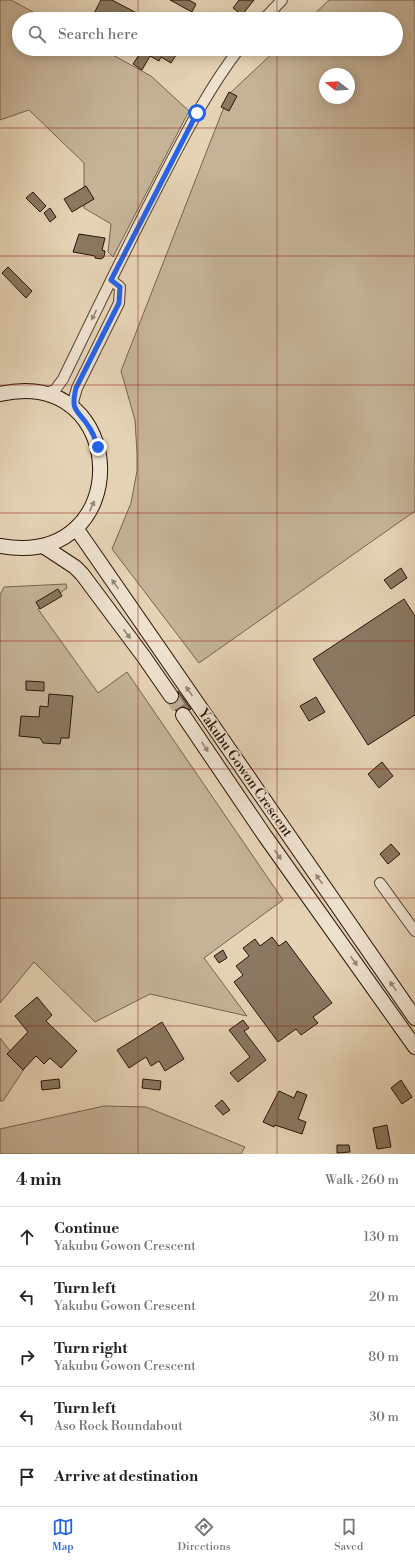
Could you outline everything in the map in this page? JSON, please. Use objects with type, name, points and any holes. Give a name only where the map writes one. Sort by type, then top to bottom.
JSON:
[{"type":"street","points":[[271,12],[282,0]]},
{"type":"street","points":[[45,393],[55,390],[63,379],[111,280],[197,113],[233,56]]},
{"type":"street","points":[[76,410],[73,402],[76,388],[119,303],[120,287],[111,280]]},
{"type":"street","points":[[0,394],[18,390],[45,393],[61,400],[76,410],[90,427],[98,447],[102,469],[99,491],[90,511],[76,528],[63,538],[43,546],[22,549],[0,546]]},
{"type":"street","name":"Yakubu Gowon Crescent","points":[[76,528],[415,1018]]},
{"type":"street","points":[[43,546],[75,566],[82,574],[144,657],[170,696]]},
{"type":"street","points":[[183,715],[261,830],[415,1047]]},
{"type":"street","points":[[380,883],[415,931]]},
{"type":"shaded area","points":[[0,0],[11,0],[33,12],[12,12],[12,56],[115,56],[151,76],[189,111],[113,257],[108,252],[111,224],[84,208],[84,163],[29,110],[0,120]]},
{"type":"shaded area","points":[[329,0],[415,0],[415,511],[199,663],[112,549],[131,503],[137,471],[135,420],[121,371],[229,94],[270,56],[403,56],[403,12],[316,12]]},
{"type":"shaded area","points":[[66,584],[67,588],[38,609],[98,693],[127,672],[283,900],[204,958],[247,1016],[150,994],[95,1022],[34,962],[0,1003],[0,595],[4,587]]},
{"type":"shaded area","points":[[0,1038],[24,1069],[3,1101],[0,1101]]},
{"type":"shaded area","points":[[104,1106],[146,1107],[245,1147],[241,1154],[0,1154],[0,1129]]},
{"type":"building","points":[[101,0],[112,0],[135,12],[95,12]]},
{"type":"building","points":[[170,0],[189,0],[196,4],[192,12]]},
{"type":"building","points":[[239,0],[254,0],[244,12],[238,12],[233,8]]},
{"type":"building","points":[[138,56],[150,56],[142,70],[133,64]]},
{"type":"building","points":[[150,56],[175,56],[171,63],[161,57],[159,61]]},
{"type":"building","points":[[229,92],[237,96],[229,111],[221,107]]},
{"type":"building","points":[[86,186],[94,199],[72,212],[64,199]]},
{"type":"building","points":[[33,192],[46,206],[40,212],[26,198]]},
{"type":"building","points":[[50,208],[56,217],[50,222],[44,213]]},
{"type":"building","points":[[79,234],[105,238],[102,250],[105,251],[104,257],[101,259],[95,258],[95,256],[73,252]]},
{"type":"building","points":[[8,267],[32,291],[26,298],[2,273]]},
{"type":"building","points":[[401,568],[407,578],[391,589],[384,580]]},
{"type":"building","points":[[58,589],[62,596],[40,609],[36,602]]},
{"type":"building","points":[[404,599],[415,616],[415,715],[368,745],[313,659]]},
{"type":"building","points":[[26,681],[44,682],[44,691],[26,690]]},
{"type":"building","points":[[178,691],[191,709],[190,710],[183,707],[176,711],[172,704],[179,699]]},
{"type":"building","points":[[49,694],[73,696],[69,738],[61,738],[60,744],[43,743],[40,738],[19,736],[21,716],[39,717],[40,706],[48,707]]},
{"type":"building","points":[[316,697],[325,712],[309,721],[300,706]]},
{"type":"building","points":[[382,762],[393,776],[379,788],[368,774]]},
{"type":"building","points":[[391,844],[400,854],[388,864],[380,854]]},
{"type":"building","points":[[272,937],[279,946],[286,941],[332,1003],[313,1017],[318,1023],[301,1035],[296,1029],[278,1042],[234,982],[243,975],[236,966],[249,956],[243,948],[255,939],[260,946]]},
{"type":"building","points":[[223,950],[227,958],[219,963],[214,956]]},
{"type":"building","points":[[37,997],[52,1015],[46,1021],[77,1051],[61,1068],[50,1058],[44,1064],[36,1056],[23,1070],[7,1054],[28,1032],[15,1016]]},
{"type":"building","points":[[243,1020],[249,1028],[244,1031],[266,1060],[238,1082],[230,1073],[250,1057],[229,1030]]},
{"type":"building","points":[[162,1022],[184,1059],[165,1071],[159,1061],[151,1066],[146,1057],[129,1068],[117,1050]]},
{"type":"building","points":[[59,1079],[60,1088],[42,1090],[41,1081]]},
{"type":"building","points":[[143,1079],[161,1081],[160,1090],[142,1088]]},
{"type":"building","points":[[401,1080],[412,1097],[402,1104],[391,1088]]},
{"type":"building","points":[[279,1091],[294,1098],[297,1091],[307,1095],[298,1119],[306,1122],[302,1134],[275,1125],[274,1127],[263,1122]]},
{"type":"building","points":[[222,1100],[230,1110],[223,1115],[215,1106]]},
{"type":"building","points":[[387,1125],[391,1147],[377,1149],[373,1128]]},
{"type":"building","points":[[337,1145],[349,1145],[350,1152],[337,1153]]},
{"type":"tunnel","points":[[171,696],[183,715]]},
{"type":"route","points":[[98,447],[90,427],[76,410],[73,402],[76,388],[119,303],[121,293],[120,287],[111,280],[197,113]]}]
